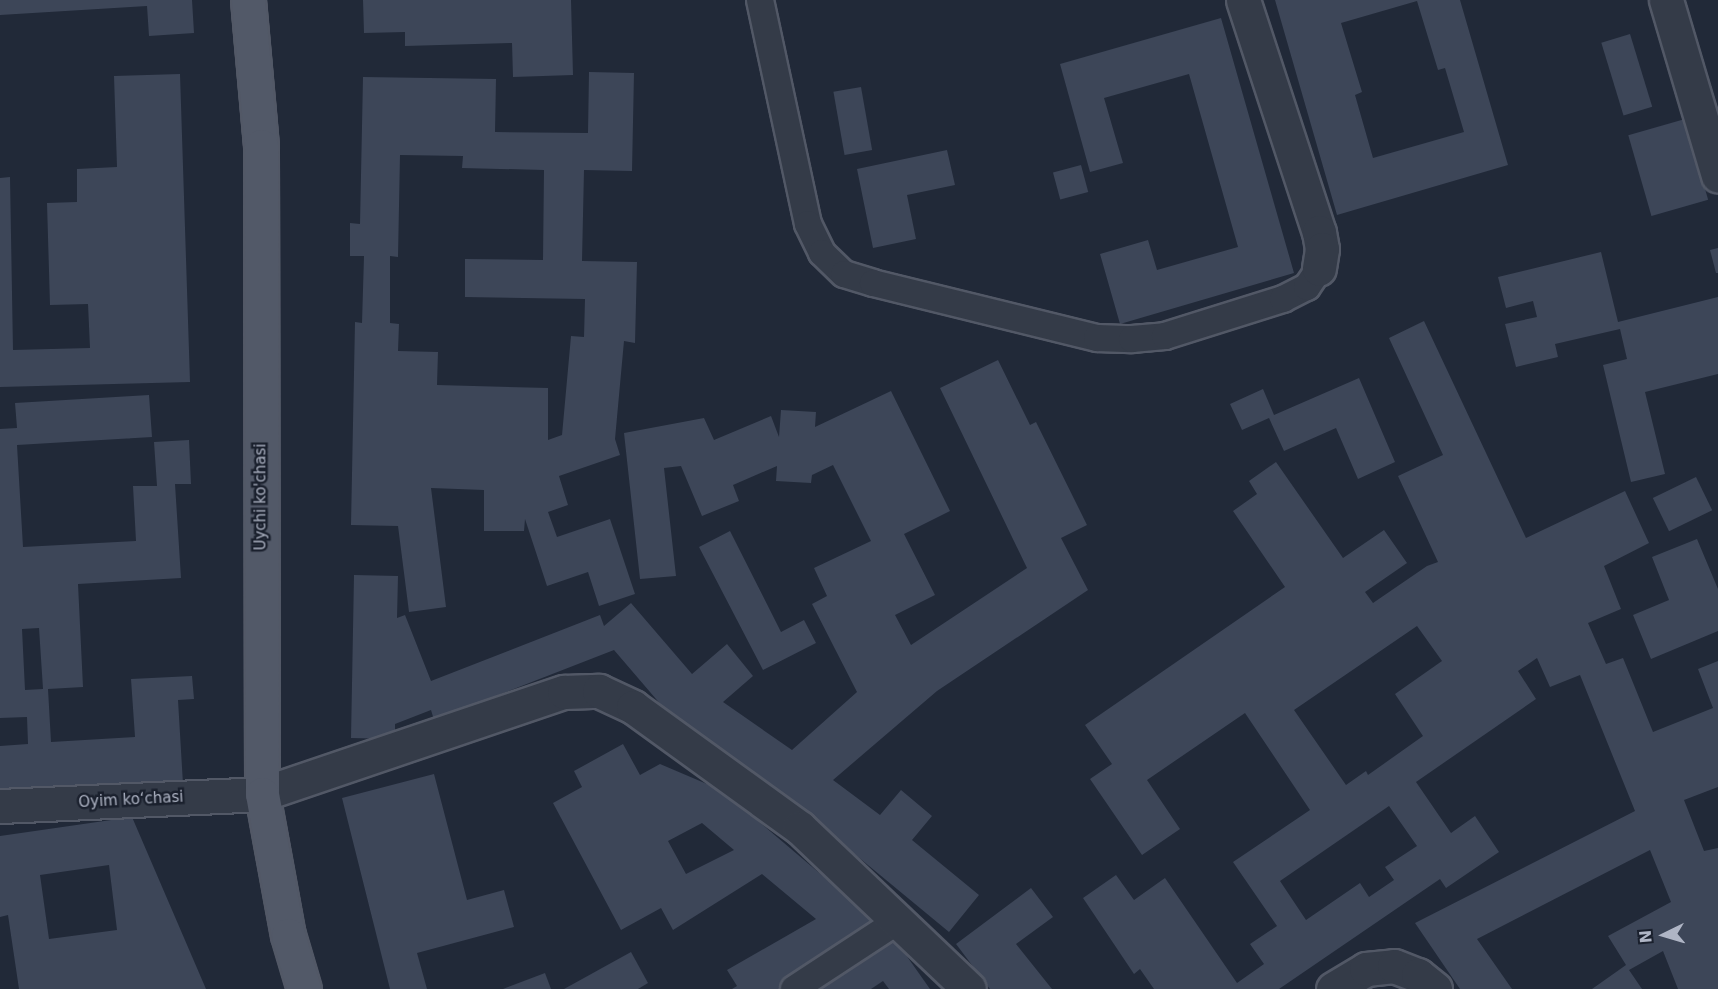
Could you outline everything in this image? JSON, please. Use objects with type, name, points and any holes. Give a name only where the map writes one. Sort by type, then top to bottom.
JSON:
[{"type":"main road","name":"Uychi ko'chasi","points":[[248,0],[261,146],[262,794],[288,935],[304,989]]},
{"type":"street","points":[[1244,0],[1318,232],[1322,249],[1319,269]]},
{"type":"street","points":[[1666,0],[1718,175]]},
{"type":"street","name":"Oyim koʻchasi","points":[[0,806],[262,794],[564,692],[599,692],[614,696],[633,707],[800,828],[969,989]]},
{"type":"street","points":[[1333,989],[1366,969],[1394,966],[1418,975],[1435,989]]},
{"type":"lane","points":[[760,0],[808,224],[822,253],[844,274],[1097,338],[1132,339],[1165,336],[1283,298],[1307,287],[1319,269]]},
{"type":"lane","points":[[794,989],[898,921]]},
{"type":"building","points":[[0,0],[192,0],[194,33],[149,36],[147,6],[0,15]]},
{"type":"building","points":[[363,0],[571,0],[573,75],[513,77],[512,43],[405,46],[405,32],[364,33]]},
{"type":"building","points":[[1275,0],[1460,0],[1508,165],[1337,215]],"holes":[[[1417,1],[1438,70],[1445,68],[1464,132],[1373,158],[1355,95],[1362,92],[1341,23]]]},
{"type":"building","points":[[1221,18],[1294,273],[1120,324],[1100,254],[1148,240],[1157,270],[1238,247],[1189,74],[1104,98],[1123,163],[1090,172],[1060,64]]},
{"type":"building","points":[[1630,34],[1652,107],[1624,115],[1601,43]]},
{"type":"building","points":[[589,72],[634,73],[632,171],[584,170],[582,261],[637,262],[635,343],[624,341],[615,439],[620,455],[559,476],[568,505],[548,512],[557,537],[610,519],[635,594],[599,606],[588,572],[547,586],[525,519],[524,531],[484,531],[484,490],[431,488],[446,607],[409,612],[398,526],[351,525],[355,322],[362,323],[364,256],[350,256],[350,223],[360,224],[363,77],[496,79],[495,132],[588,133]],"holes":[[[400,155],[463,156],[462,168],[544,170],[543,260],[465,259],[465,297],[585,299],[584,337],[571,336],[562,435],[548,440],[548,388],[437,385],[438,352],[398,351],[399,324],[390,323],[390,256],[398,257]]]},
{"type":"building","points":[[180,74],[190,382],[0,387],[0,178],[10,177],[13,350],[90,348],[88,304],[50,305],[47,203],[77,202],[77,169],[117,167],[114,76]]},
{"type":"building","points":[[861,87],[872,150],[845,155],[833,92]]},
{"type":"building","points":[[1685,119],[1708,200],[1651,216],[1628,135]]},
{"type":"building","points":[[947,150],[955,185],[907,195],[916,239],[873,248],[857,169]]},
{"type":"building","points":[[1081,165],[1088,192],[1060,200],[1053,173]]},
{"type":"building","points":[[1718,248],[1718,273],[1716,273],[1710,250]]},
{"type":"building","points":[[1601,252],[1618,322],[1718,297],[1718,374],[1645,392],[1665,474],[1631,482],[1603,365],[1627,359],[1620,329],[1555,344],[1558,357],[1516,367],[1505,324],[1537,317],[1533,301],[1506,308],[1498,277]]},
{"type":"building","points":[[1424,321],[1526,538],[1625,491],[1649,543],[1604,566],[1621,609],[1588,623],[1606,664],[1623,658],[1653,732],[1713,708],[1698,669],[1718,661],[1718,787],[1684,800],[1704,851],[1718,848],[1718,989],[1678,989],[1663,951],[1629,970],[1642,989],[1592,989],[1626,965],[1608,936],[1671,902],[1650,850],[1477,939],[1512,989],[1460,989],[1415,923],[1635,811],[1580,675],[1550,687],[1537,658],[1518,671],[1536,699],[1416,782],[1451,833],[1475,816],[1499,852],[1446,888],[1440,879],[1279,989],[1154,989],[1140,969],[1134,974],[1083,898],[1116,875],[1134,900],[1165,878],[1237,983],[1264,964],[1250,944],[1277,926],[1233,862],[1310,810],[1245,713],[1147,780],[1180,829],[1142,855],[1090,779],[1112,764],[1085,725],[1285,587],[1233,511],[1257,494],[1249,481],[1276,462],[1343,558],[1384,530],[1407,563],[1365,592],[1373,603],[1427,566],[1438,562],[1398,476],[1443,455],[1389,338]],"holes":[[[1417,626],[1442,661],[1395,694],[1423,736],[1368,775],[1366,771],[1346,785],[1294,710]],[[1389,806],[1417,846],[1385,867],[1394,880],[1369,897],[1360,883],[1306,920],[1280,881]]]},
{"type":"building","points":[[998,360],[1030,425],[1036,422],[1087,525],[1061,538],[1088,590],[937,691],[833,780],[880,815],[901,790],[932,816],[912,840],[979,895],[949,932],[834,837],[686,734],[614,650],[434,720],[431,710],[395,724],[395,739],[351,738],[354,575],[398,576],[397,618],[405,615],[431,681],[600,615],[604,626],[631,603],[692,674],[727,644],[753,676],[723,702],[792,750],[857,692],[812,604],[827,596],[814,568],[871,541],[833,465],[812,475],[811,483],[776,481],[777,466],[733,485],[739,501],[702,516],[681,466],[664,468],[676,576],[640,579],[624,433],[704,418],[714,440],[771,416],[779,437],[781,410],[816,412],[815,427],[891,391],[950,511],[904,534],[935,595],[895,615],[911,645],[1027,568],[940,388]]},
{"type":"building","points":[[1359,378],[1395,462],[1358,479],[1336,428],[1284,451],[1269,418],[1242,430],[1230,404],[1263,389],[1274,415]]},
{"type":"building","points":[[149,395],[152,437],[17,445],[23,547],[136,541],[133,486],[157,486],[154,442],[189,440],[191,484],[175,484],[181,578],[78,584],[83,687],[48,689],[51,742],[135,737],[131,679],[192,676],[194,699],[178,700],[183,784],[0,793],[0,746],[28,744],[27,717],[0,718],[0,429],[17,428],[15,403]],"holes":[[[39,628],[43,689],[25,690],[22,629]]]},
{"type":"building","points":[[1696,477],[1712,510],[1669,531],[1653,498]]},
{"type":"building","points":[[730,531],[781,632],[804,620],[816,643],[763,670],[699,547]]},
{"type":"building","points":[[1697,539],[1718,589],[1718,631],[1651,659],[1633,615],[1669,600],[1652,557]]},
{"type":"building","points":[[623,744],[640,775],[660,764],[714,787],[737,803],[884,928],[783,989],[732,989],[737,986],[727,970],[816,919],[762,874],[673,930],[661,908],[621,930],[553,803],[582,787],[574,771]],"holes":[[[702,823],[734,850],[686,874],[668,841]]]},
{"type":"building","points":[[434,774],[467,900],[504,890],[514,927],[417,953],[427,989],[390,989],[342,798]]},
{"type":"building","points":[[132,817],[206,989],[19,989],[8,915],[0,917],[0,836]],"holes":[[[109,865],[117,930],[49,939],[40,875]]]},
{"type":"building","points":[[1031,888],[1053,917],[1016,944],[1052,989],[990,989],[956,944]]},
{"type":"building","points":[[894,938],[930,989],[889,989],[883,981],[871,989],[815,989]]},
{"type":"building","points":[[631,952],[648,983],[638,989],[564,989]]},
{"type":"building","points":[[545,973],[551,989],[503,989]]}]
